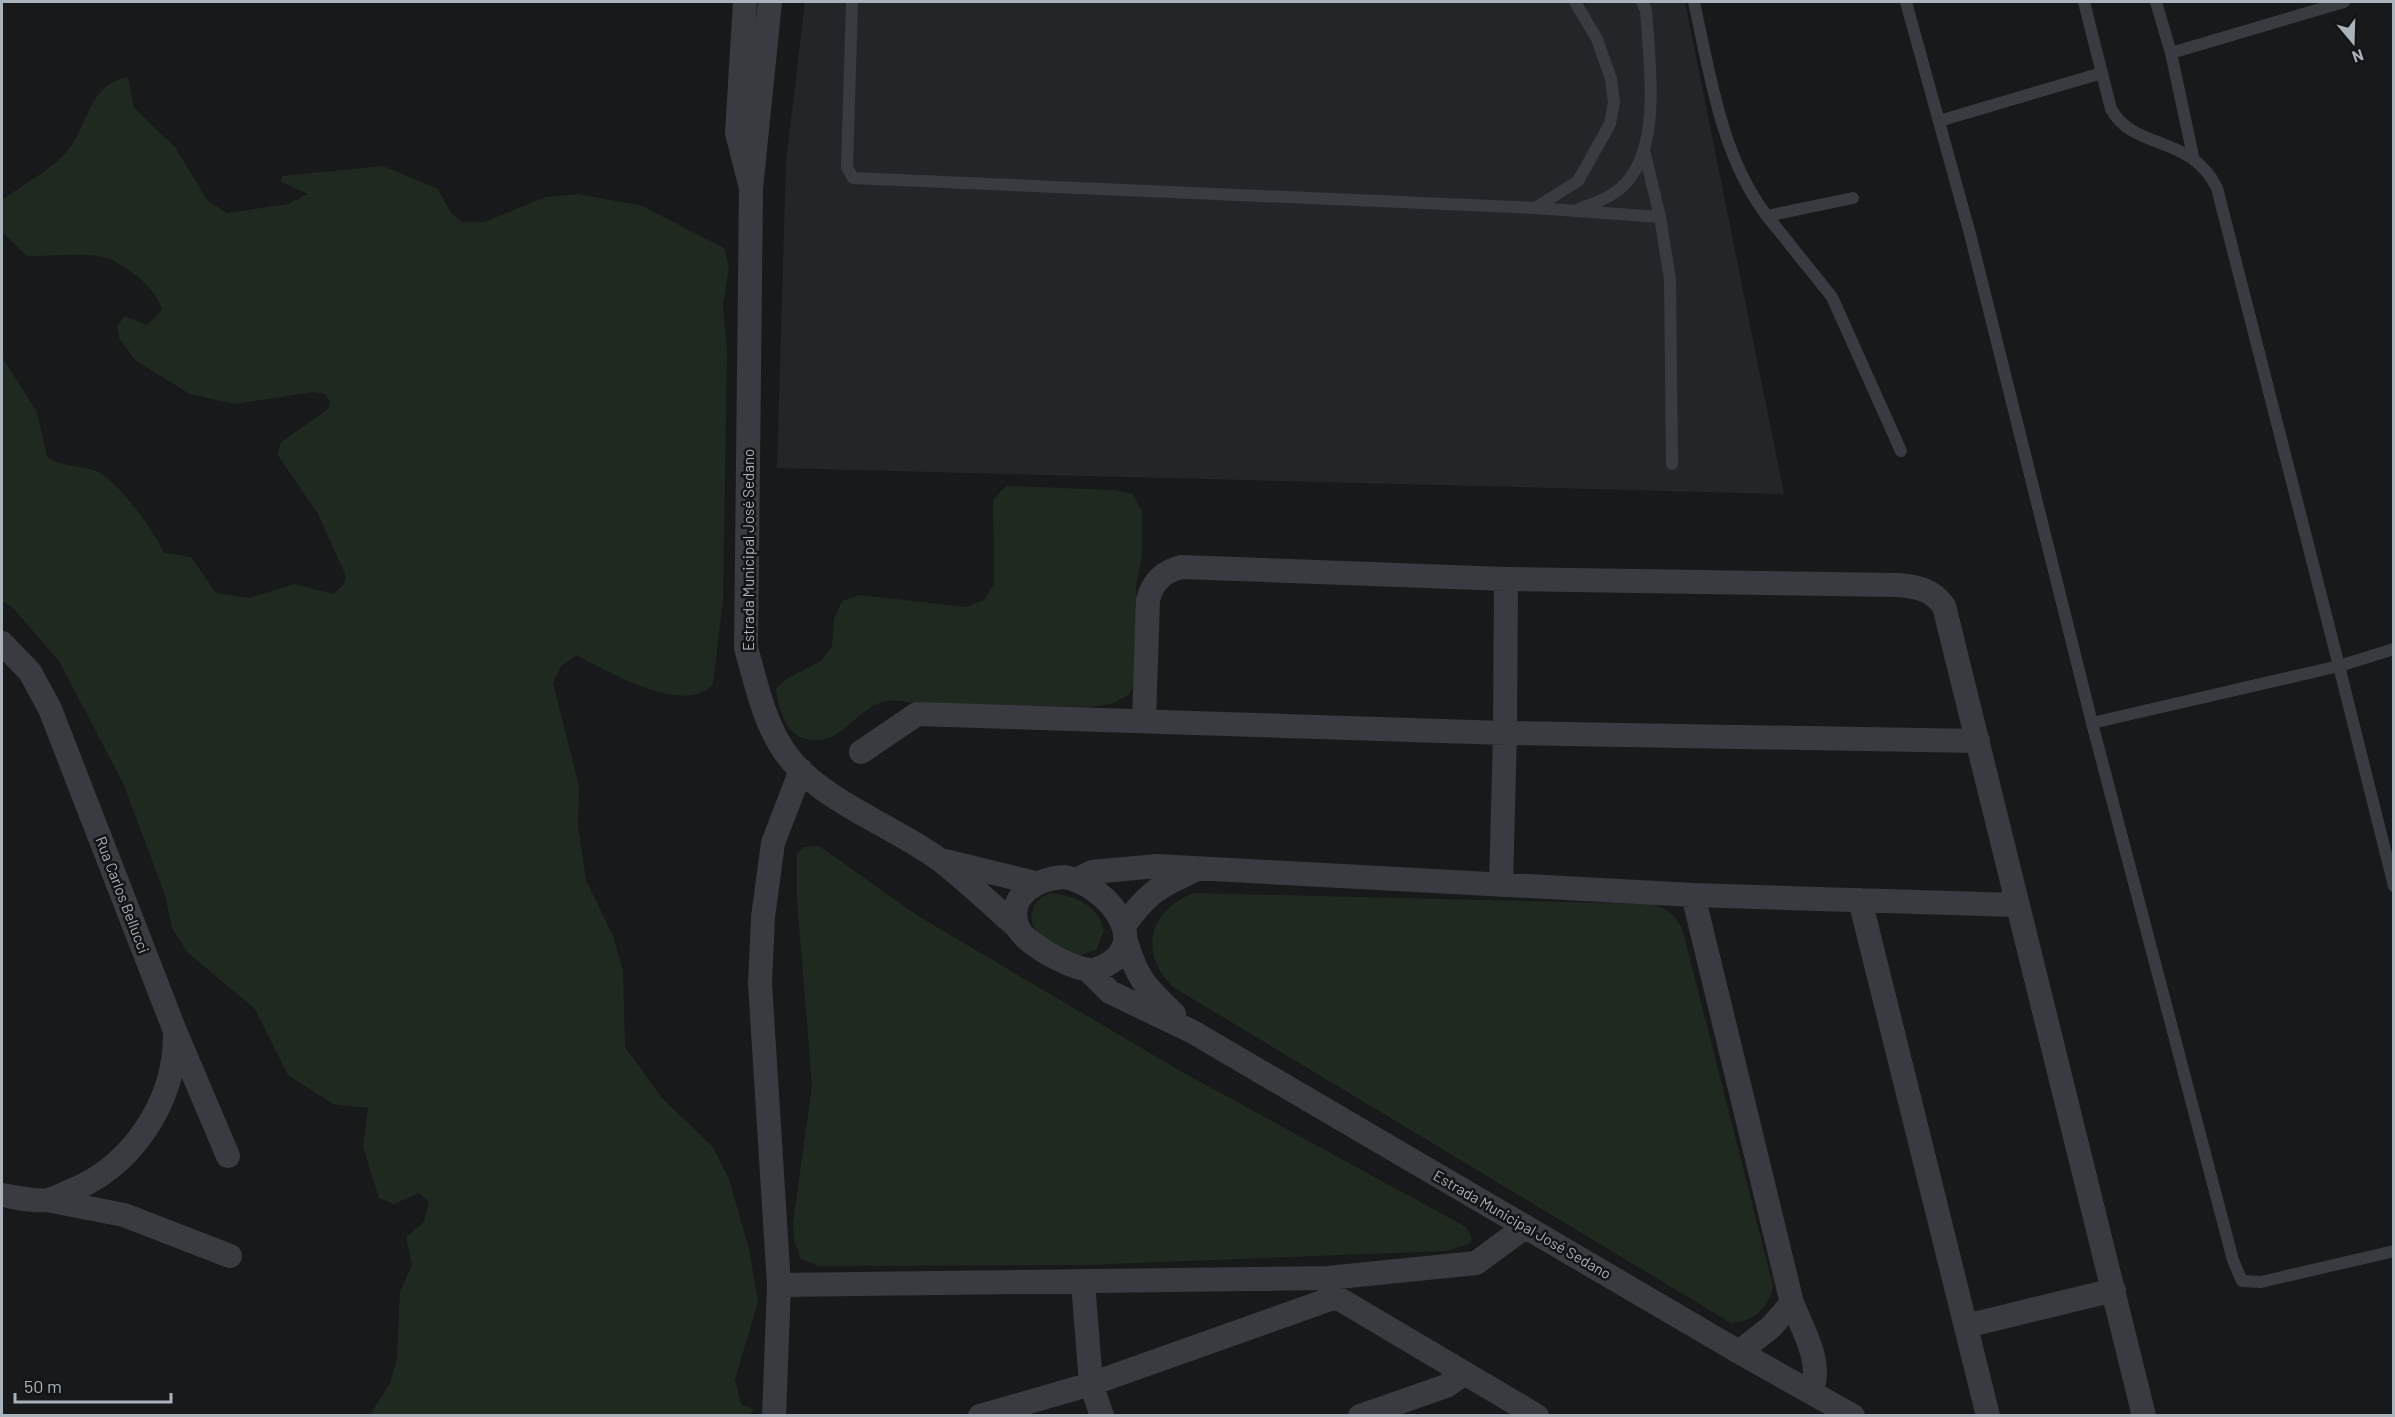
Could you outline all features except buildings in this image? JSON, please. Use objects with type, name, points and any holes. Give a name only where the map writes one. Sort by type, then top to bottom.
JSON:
[{"type":"street","name":"Estrada Municipal José Sedano","points":[[745,2],[737,133],[751,188]]},
{"type":"street","name":"Estrada Municipal José Sedano","points":[[770,2],[751,188],[746,648],[762,704],[779,743],[801,770],[839,799],[939,860],[1019,929]]},
{"type":"street","points":[[1144,720],[1148,600],[1151,589],[1167,571],[1181,567],[1506,579],[1923,588],[1934,593],[1944,606],[2144,1416]]},
{"type":"street","points":[[1501,885],[1506,579]]},
{"type":"street","name":"Rua Carlos Bellucci","points":[[2,643],[30,672],[50,709],[175,1031],[228,1156]]},
{"type":"street","points":[[861,752],[917,714],[1505,733],[1978,741]]},
{"type":"street","points":[[774,1416],[779,1285],[761,972],[763,916],[773,843],[801,770]]},
{"type":"street","name":"Estrada Municipal José Sedano","points":[[939,860],[1035,883]]},
{"type":"street","points":[[1197,869],[1158,887],[1140,903],[1125,934],[1122,954],[1111,964],[1090,972],[1072,967],[1052,955],[1019,929],[1016,912],[1019,897],[1035,883],[1049,878],[1078,879],[1092,872],[1157,866],[1693,896],[2016,905]]},
{"type":"street","points":[[1078,879],[1095,890],[1107,902],[1125,934]]},
{"type":"street","points":[[1693,896],[1792,1303],[1814,1363],[1815,1383],[1810,1391]]},
{"type":"street","points":[[1860,900],[1988,1416]]},
{"type":"street","name":"Estrada Municipal José Sedano","points":[[1125,934],[1135,970],[1146,987],[1193,1032]]},
{"type":"street","name":"Estrada Municipal José Sedano","points":[[1090,972],[1110,992],[1193,1032],[1738,1352],[1852,1416]]},
{"type":"street","points":[[47,1200],[90,1184],[123,1158],[152,1122],[175,1061],[175,1031]]},
{"type":"street","points":[[2,1195],[47,1200],[124,1215],[230,1256]]},
{"type":"street","points":[[779,1285],[1083,1282],[1332,1287],[1476,1263],[1525,1227]]},
{"type":"street","points":[[1083,1282],[1092,1384],[1102,1416]]},
{"type":"street","points":[[1332,1287],[1465,1373],[1537,1416]]},
{"type":"street","points":[[980,1416],[1092,1384],[1332,1287]]},
{"type":"street","points":[[1966,1326],[2114,1290]]},
{"type":"street","points":[[1738,1352],[1771,1327],[1792,1303]]},
{"type":"street","points":[[1360,1416],[1446,1386],[1465,1373]]},
{"type":"lane","points":[[852,2],[846,167],[853,177],[1535,208],[1660,217]]},
{"type":"lane","points":[[1535,208],[1578,181],[1611,124],[1614,102],[1611,79],[1597,39],[1575,2]]},
{"type":"lane","points":[[1642,2],[1646,10],[1651,85],[1645,154],[1660,217],[1670,279],[1672,464]]},
{"type":"lane","points":[[1694,2],[1714,94],[1740,175],[1767,216],[1832,297],[1901,451]]},
{"type":"lane","points":[[1906,2],[1939,121],[2092,723],[2233,1260],[2242,1281],[2261,1282],[2394,1251]]},
{"type":"lane","points":[[2084,2],[2111,110],[2119,123],[2193,156],[2210,173],[2217,188],[2394,886]]},
{"type":"lane","points":[[2156,2],[2193,156]]},
{"type":"lane","points":[[2170,53],[2344,2]]},
{"type":"lane","points":[[1939,121],[2102,73]]},
{"type":"lane","points":[[1572,211],[1613,195],[1630,179],[1645,154]]},
{"type":"lane","points":[[1767,216],[1853,198]]},
{"type":"lane","points":[[2092,723],[2339,666],[2394,650]]},
{"type":"shaded area","points":[[805,2],[1685,2],[1784,494],[777,468],[786,162]]},
{"type":"shaded area","points":[[128,77],[134,108],[175,147],[208,201],[227,213],[288,204],[308,194],[281,182],[282,176],[383,166],[438,189],[451,213],[462,222],[484,222],[546,197],[578,194],[642,206],[724,248],[729,268],[723,305],[727,351],[723,600],[713,684],[700,693],[684,696],[665,694],[625,680],[577,655],[561,666],[553,683],[579,786],[578,826],[586,880],[613,936],[623,971],[625,1047],[663,1099],[713,1147],[729,1179],[749,1249],[758,1302],[735,1379],[741,1404],[754,1410],[750,1415],[370,1415],[390,1383],[397,1358],[400,1292],[412,1265],[406,1237],[424,1222],[429,1202],[419,1193],[394,1204],[379,1198],[363,1147],[368,1108],[333,1104],[288,1075],[255,1009],[187,952],[172,928],[165,895],[123,783],[59,661],[13,608],[2,601],[2,357],[37,412],[47,457],[67,465],[96,471],[105,476],[125,495],[164,553],[191,557],[216,593],[249,598],[294,584],[333,594],[344,584],[346,576],[318,514],[277,454],[281,442],[328,409],[330,402],[324,394],[314,392],[234,404],[190,394],[136,361],[119,338],[117,327],[124,316],[147,325],[162,310],[153,293],[136,276],[116,262],[97,256],[27,256],[2,232],[2,200],[63,156],[103,89]]},
{"type":"shaded area","points":[[1006,486],[1115,490],[1133,494],[1142,511],[1142,555],[1136,587],[1137,678],[1129,695],[1111,704],[1092,707],[932,705],[887,701],[866,711],[828,738],[816,740],[796,735],[783,717],[776,688],[788,678],[821,661],[832,646],[834,619],[842,601],[859,595],[966,607],[984,600],[994,584],[993,500]]},
{"type":"shaded area","points":[[819,846],[918,916],[1182,1072],[1466,1227],[1472,1238],[1469,1244],[1446,1251],[1086,1265],[818,1266],[801,1259],[794,1241],[793,1223],[812,1086],[797,900],[797,854],[803,847]]},
{"type":"shaded area","points":[[1050,893],[1076,899],[1097,914],[1104,931],[1096,950],[1078,956],[1053,944],[1039,933],[1032,918],[1033,909],[1040,899]]},
{"type":"shaded area","points":[[1194,893],[1650,904],[1666,910],[1678,921],[1683,932],[1773,1285],[1764,1307],[1747,1320],[1731,1323],[1173,987],[1155,961],[1152,947],[1154,934],[1158,921],[1167,910],[1179,900]]}]
